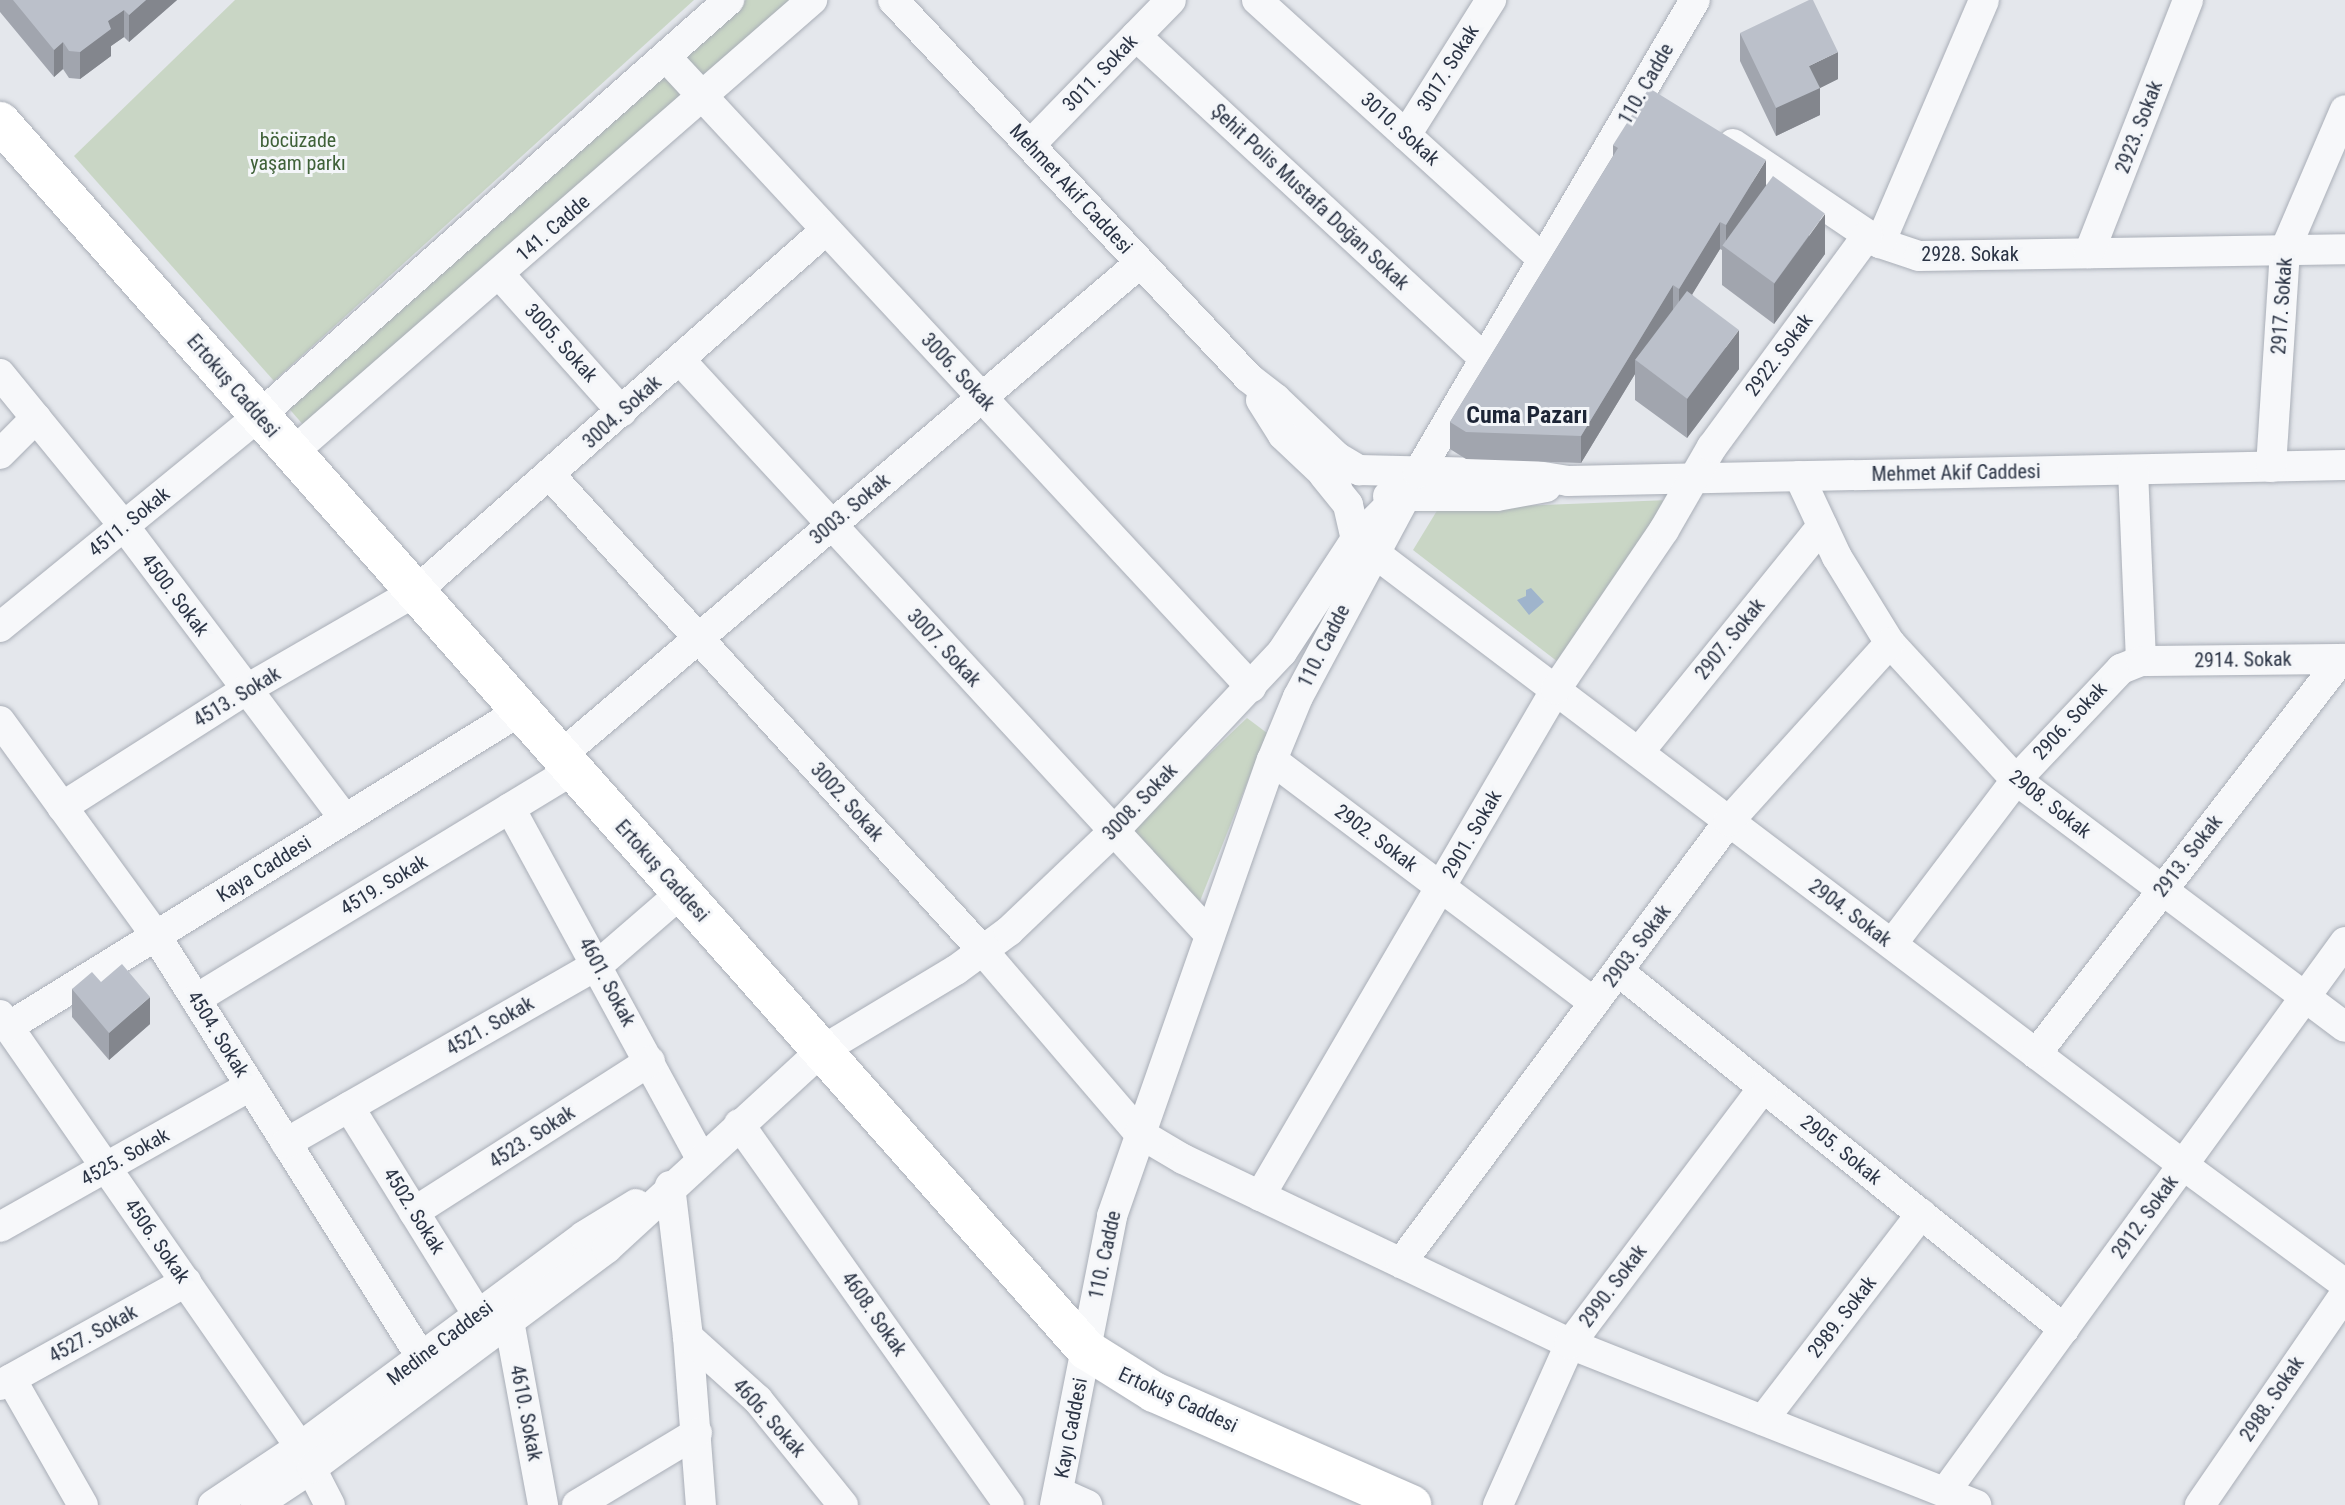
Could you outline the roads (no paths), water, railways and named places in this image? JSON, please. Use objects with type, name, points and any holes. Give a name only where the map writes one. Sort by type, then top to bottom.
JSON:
[{"type":"main road","name":"Ertokuş Caddesi","points":[[0,122],[1087,1350],[1154,1392],[1411,1505]]},
{"type":"street","points":[[259,416],[729,0]]},
{"type":"street","name":"141. Cadde","points":[[292,453],[500,275],[812,0]]},
{"type":"street","name":"Mehmet Akif Caddesi","points":[[893,0],[1249,378],[1346,464],[1411,485]]},
{"type":"street","name":"3011. Sokak","points":[[1030,145],[1171,0]]},
{"type":"street","name":"3010. Sokak","points":[[1257,0],[1543,259]]},
{"type":"street","name":"3017. Sokak","points":[[1406,135],[1491,0]]},
{"type":"street","name":"110. Cadde","points":[[1087,1350],[1098,1273],[1139,1133],[1272,760],[1365,545],[1411,485],[1695,0]]},
{"type":"street","name":"2922. Sokak","points":[[1693,478],[1734,415],[1874,239],[1984,0]]},
{"type":"street","name":"2923. Sokak","points":[[2089,253],[2188,0]]},
{"type":"street","name":"Şehit Polis Mustafa Doğan Sokak","points":[[1136,36],[1484,358]]},
{"type":"street","name":"3006. Sokak","points":[[666,57],[1251,687]]},
{"type":"street","points":[[1645,85],[1671,102]]},
{"type":"street","name":"2917. Sokak","points":[[2271,467],[2285,250],[2345,110]]},
{"type":"street","name":"2928. Sokak","points":[[1711,129],[1874,239],[1919,256],[2345,249]]},
{"type":"street","name":"3004. Sokak","points":[[415,592],[826,230]]},
{"type":"street","name":"3003. Sokak","points":[[566,763],[699,638],[1140,263]]},
{"type":"street","name":"3005. Sokak","points":[[500,275],[622,412]]},
{"type":"street","name":"3007. Sokak","points":[[680,360],[1210,935]]},
{"type":"street","name":"4500. Sokak","points":[[0,374],[124,526],[345,819]]},
{"type":"street","name":"Mehmet Akif Caddesi","points":[[1249,378],[1283,435],[1324,475],[1337,485],[1361,495],[1411,485],[1525,474],[1568,481],[2345,465]]},
{"type":"street","name":"4511. Sokak","points":[[0,627],[259,416]]},
{"type":"street","points":[[0,454],[36,418]]},
{"type":"street","points":[[2133,470],[2141,661]]},
{"type":"street","name":"3002. Sokak","points":[[550,475],[983,951],[1139,1133],[1183,1159],[1570,1344],[1763,1420],[1936,1495],[1976,1505]]},
{"type":"street","points":[[1324,475],[1348,505],[1365,545]]},
{"type":"street","name":"2908. Sokak","points":[[1799,476],[1853,587],[1890,643],[2016,780],[2345,1027]]},
{"type":"street","name":"2901. Sokak","points":[[1260,1196],[1556,689],[1664,530],[1693,478]]},
{"type":"street","name":"2907. Sokak","points":[[1639,752],[1822,526]]},
{"type":"street","name":"3008. Sokak","points":[[821,1051],[983,951],[1042,902],[1251,687],[1365,545]]},
{"type":"street","name":"2904. Sokak","points":[[1365,545],[2183,1165],[2345,1284]]},
{"type":"street","name":"4513. Sokak","points":[[62,807],[247,689],[415,592]]},
{"type":"street","name":"2903. Sokak","points":[[1401,1263],[1729,821],[1890,643]]},
{"type":"street","name":"2914. Sokak","points":[[2141,661],[2343,659]]},
{"type":"street","name":"2913. Sokak","points":[[2036,1054],[2343,659]]},
{"type":"street","name":"2906. Sokak","points":[[1892,944],[2016,780],[2110,677],[2141,661]]},
{"type":"street","name":"Kaya Caddesi","points":[[6,1033],[156,936],[520,711]]},
{"type":"street","name":"4504. Sokak","points":[[0,721],[156,936],[421,1357]]},
{"type":"street","name":"2902. Sokak","points":[[1272,760],[1594,1003]]},
{"type":"street","name":"4519. Sokak","points":[[196,999],[510,808],[566,763]]},
{"type":"street","name":"4601. Sokak","points":[[510,808],[599,964],[701,1158]]},
{"type":"street","name":"4521. Sokak","points":[[286,1143],[599,964],[681,893]]},
{"type":"street","name":"2912. Sokak","points":[[1936,1495],[2064,1329],[2345,942]]},
{"type":"street","name":"2905. Sokak","points":[[1618,971],[2064,1329]]},
{"type":"street","name":"4506. Sokak","points":[[6,1033],[106,1167],[186,1282],[306,1457],[330,1505]]},
{"type":"street","name":"Medine Caddesi","points":[[213,1505],[306,1457],[509,1321],[607,1248],[670,1186],[821,1051]]},
{"type":"street","name":"4523. Sokak","points":[[414,1212],[650,1061]]},
{"type":"street","name":"4525. Sokak","points":[[0,1227],[250,1086]]},
{"type":"street","name":"2990. Sokak","points":[[1498,1505],[1570,1344],[1763,1088]]},
{"type":"street","name":"4502. Sokak","points":[[349,1107],[478,1315]]},
{"type":"street","name":"4608. Sokak","points":[[739,1124],[1009,1505]]},
{"type":"street","points":[[670,1186],[688,1337],[701,1505]]},
{"type":"street","name":"Medine Caddesi","points":[[256,1505],[421,1357],[607,1220],[670,1186]]},
{"type":"street","name":"2989. Sokak","points":[[1763,1420],[1921,1214]]},
{"type":"street","name":"4527. Sokak","points":[[6,1382],[186,1282]]},
{"type":"street","name":"2988. Sokak","points":[[2200,1505],[2345,1294]]},
{"type":"street","name":"4610. Sokak","points":[[509,1321],[543,1505]]},
{"type":"street","name":"4606. Sokak","points":[[688,1337],[758,1400],[843,1505]]},
{"type":"street","name":"Kayı Caddesi","points":[[1057,1499],[1087,1350]]},
{"type":"street","points":[[6,1382],[83,1505]]},
{"type":"street","points":[[577,1505],[697,1433]]},
{"type":"street","points":[[1057,1499],[1087,1505]]},
{"type":"water","points":[[1531,588],[1544,602],[1529,615],[1517,600],[1526,596],[1526,590]]},
{"type":"district","name":"Cuma Pazarı","points":[[1527,416]]},
{"type":"park label","name":"böcüzade yaşam parkı","points":[[298,152]]}]
